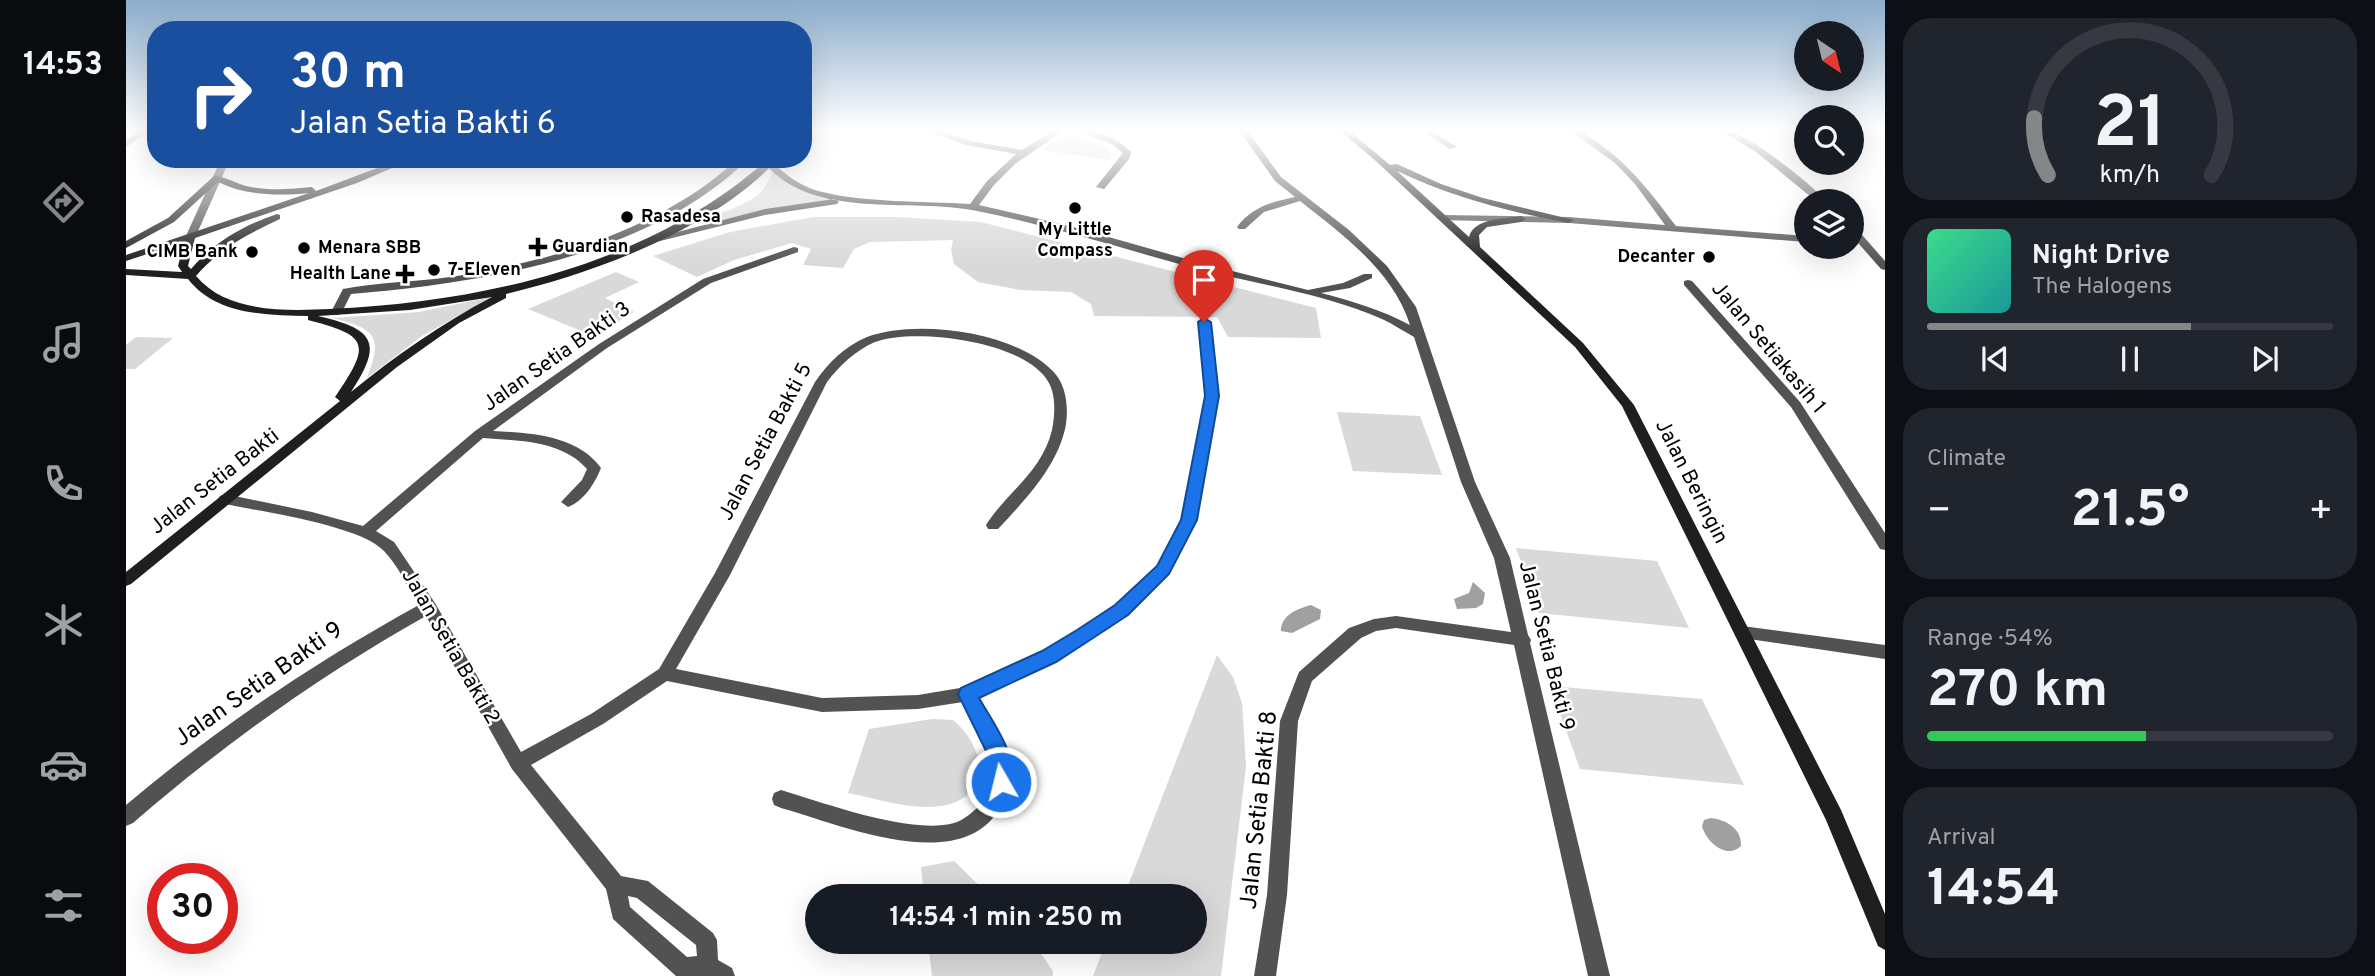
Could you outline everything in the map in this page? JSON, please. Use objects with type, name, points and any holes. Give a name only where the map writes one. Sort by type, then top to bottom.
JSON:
[{"type":"street","points":[[190,276],[183,266],[190,238],[219,175]]},
{"type":"street","points":[[126,258],[370,175]]},
{"type":"street","points":[[337,312],[347,291],[473,276],[542,261],[594,245],[688,200],[723,175]]},
{"type":"street","points":[[519,288],[604,260],[643,243],[705,212],[756,175]]},
{"type":"street","points":[[781,175],[814,193],[860,200],[973,207],[1097,236],[1352,304],[1387,317],[1419,335]]},
{"type":"street","points":[[973,207],[1000,175]]},
{"type":"street","points":[[1101,187],[1111,175]]},
{"type":"street","name":"Jalan Setia Bakti 9","points":[[1275,175],[1362,249],[1397,285],[1410,307],[1468,482],[1502,558],[1599,976]]},
{"type":"street","name":"Jalan Beringin","points":[[1396,175],[1579,345],[1628,405],[1834,816],[1885,939]]},
{"type":"street","points":[[1411,175],[1446,191],[1510,210],[1569,220]]},
{"type":"street","points":[[1631,175],[1672,227]]},
{"type":"street","points":[[1789,175],[1807,189]]},
{"type":"street","points":[[217,178],[234,188],[277,193],[354,181]]},
{"type":"street","points":[[126,244],[171,220],[217,178]]},
{"type":"street","points":[[190,276],[210,252],[232,238],[354,181]]},
{"type":"street","points":[[1242,227],[1249,216],[1258,210],[1301,198]]},
{"type":"street","points":[[643,243],[778,209],[860,200]]},
{"type":"street","points":[[1443,218],[1569,220],[1794,238]]},
{"type":"street","points":[[1475,249],[1474,234],[1484,225],[1521,219]]},
{"type":"street","points":[[1866,244],[1885,267]]},
{"type":"street","points":[[1352,304],[1366,287],[1368,276],[1368,260],[1362,249]]},
{"type":"street","name":"Jalan Setia Bakti 3","points":[[366,533],[480,434],[544,386],[670,302],[731,271],[794,250]]},
{"type":"street","points":[[126,272],[190,276]]},
{"type":"street","name":"Jalan Setia Bakti","points":[[190,276],[210,297],[233,305],[343,326],[358,333],[366,343],[367,351],[362,367],[329,415]]},
{"type":"street","points":[[1296,291],[1338,288],[1368,276]]},
{"type":"street","name":"Jalan Setiakasih 1","points":[[1688,283],[1796,404],[1885,545]]},
{"type":"street","name":"Jalan Setia Bakti","points":[[289,314],[337,312],[450,300],[519,288]]},
{"type":"street","name":"Jalan Setia Bakti","points":[[126,580],[423,342],[466,315],[519,288]]},
{"type":"street","points":[[665,674],[822,705],[918,702],[968,694],[1049,656],[1122,610],[1163,570],[1189,520],[1212,396],[1204,322]]},
{"type":"street","name":"Jalan Setia Bakti 5","points":[[518,763],[597,719],[665,674],[722,575],[821,382],[830,369],[851,351],[878,337],[917,333],[970,337],[1005,347],[1034,363],[1053,378],[1062,412],[1055,437],[1043,466],[1021,497],[993,525]]},
{"type":"street","points":[[480,434],[534,439],[570,449],[587,457],[594,468],[588,482],[568,502]]},
{"type":"street","name":"Jalan Setia Bakti 2","points":[[225,499],[312,517],[366,533],[389,546],[429,607],[518,763],[616,885],[620,912],[683,968],[716,971],[706,940],[641,888],[616,885]]},
{"type":"street","name":"Jalan Setia Bakti 9","points":[[126,817],[226,734],[302,680],[429,607]]},
{"type":"street","name":"Jalan Setia Bakti 8","points":[[1265,976],[1278,895],[1289,721],[1305,677],[1355,634],[1374,625],[1396,622],[1522,640]]},
{"type":"street","points":[[1742,632],[1885,652]]},
{"type":"street","points":[[781,799],[899,829],[951,833],[967,827],[990,807],[998,793],[1002,768],[992,737],[968,694]]},
{"type":"shaded area","points":[[772,175],[778,175],[806,191],[842,200],[780,207],[718,222],[709,218],[752,199],[764,189]]},
{"type":"shaded area","points":[[813,217],[897,217],[981,222],[1316,308],[1321,338],[1228,337],[1217,317],[1094,316],[1091,304],[1071,292],[1020,290],[978,282],[954,264],[951,250],[953,240],[870,242],[854,249],[843,268],[803,265],[811,249],[792,243],[734,260],[697,277],[653,256],[730,232]]},
{"type":"shaded area","points":[[616,272],[639,282],[605,298],[634,312],[593,336],[528,309]]},
{"type":"shaded area","points":[[492,297],[422,336],[367,378],[375,352],[372,336],[358,326],[333,318],[419,312]]},
{"type":"shaded area","points":[[136,337],[173,338],[135,369],[126,369],[126,345]]},
{"type":"shaded area","points":[[1337,412],[1420,416],[1442,475],[1353,471]]},
{"type":"shaded area","points":[[1516,548],[1657,561],[1689,628],[1539,613]]},
{"type":"shaded area","points":[[1473,582],[1485,593],[1483,604],[1476,608],[1457,609],[1454,599],[1469,593]]},
{"type":"shaded area","points":[[1311,605],[1321,610],[1320,619],[1292,633],[1281,631],[1287,617]]},
{"type":"shaded area","points":[[1217,655],[1233,677],[1242,703],[1246,766],[1221,976],[1093,976],[1101,954],[1207,954],[1207,884],[1129,884]]},
{"type":"shaded area","points":[[1550,686],[1702,699],[1744,785],[1580,769]]},
{"type":"shaded area","points":[[932,719],[953,720],[973,746],[980,765],[980,777],[969,794],[957,802],[927,807],[848,793],[869,729]]},
{"type":"shaded area","points":[[1711,818],[1732,826],[1739,835],[1741,846],[1730,851],[1712,843],[1702,826],[1704,820]]},
{"type":"shaded area","points":[[954,861],[978,884],[923,884],[921,867]]},
{"type":"shaded area","points":[[929,954],[1041,954],[1053,971],[1053,976],[932,976]]},
{"type":"place","name":"My Little Compass","points":[[1075,208]]},
{"type":"place","name":"Rasadesa","points":[[627,217]]},
{"type":"place","name":"Guardian","points":[[538,247]]},
{"type":"place","name":"Menara SBB","points":[[304,248]]},
{"type":"place","name":"CIMB Bank","points":[[252,252]]},
{"type":"place","name":"Decanter","points":[[1709,257]]},
{"type":"place","name":"7-Eleven","points":[[434,270]]},
{"type":"place","name":"Health Lane","points":[[405,274]]},
{"type":"route","points":[[1001,782],[1000,756],[968,694],[1049,656],[1122,610],[1163,570],[1189,520],[1212,396],[1204,322]]}]
